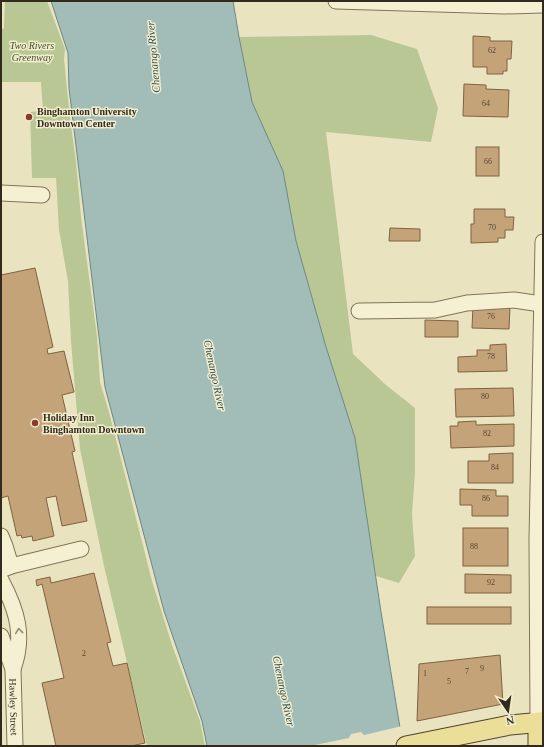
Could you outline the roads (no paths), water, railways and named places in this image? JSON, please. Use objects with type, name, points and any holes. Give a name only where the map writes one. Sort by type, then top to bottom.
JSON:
[{"type":"main road","points":[[406,746],[510,724],[541,722],[538,746]]},
{"type":"street","points":[[336,1],[506,3],[543,5]]},
{"type":"street","points":[[1,193],[42,195]]},
{"type":"street","points":[[541,722],[540,504],[543,242]]},
{"type":"street","points":[[359,311],[435,310],[467,303],[514,300],[542,304]]},
{"type":"street","points":[[1,536],[5,546],[6,568],[81,550]]},
{"type":"street","name":"Hawley Street","points":[[1,580],[15,612],[20,642],[7,695],[15,746]]},
{"type":"street","name":"Hawley Street","points":[[1,636],[13,669]]},
{"type":"water","name":"Chenango River","points":[[51,1],[233,1],[252,102],[283,171],[296,241],[326,347],[355,438],[403,746],[207,746],[202,721],[164,611],[105,387],[69,88],[68,53]]},
{"type":"place","name":"Binghamton University Downtown Center","points":[[29,117]]},
{"type":"place","name":"Holiday Inn Binghamton Downtown","points":[[35,423]]},
{"type":"park label","name":"Two Rivers Greenway","points":[[32,50]]}]
